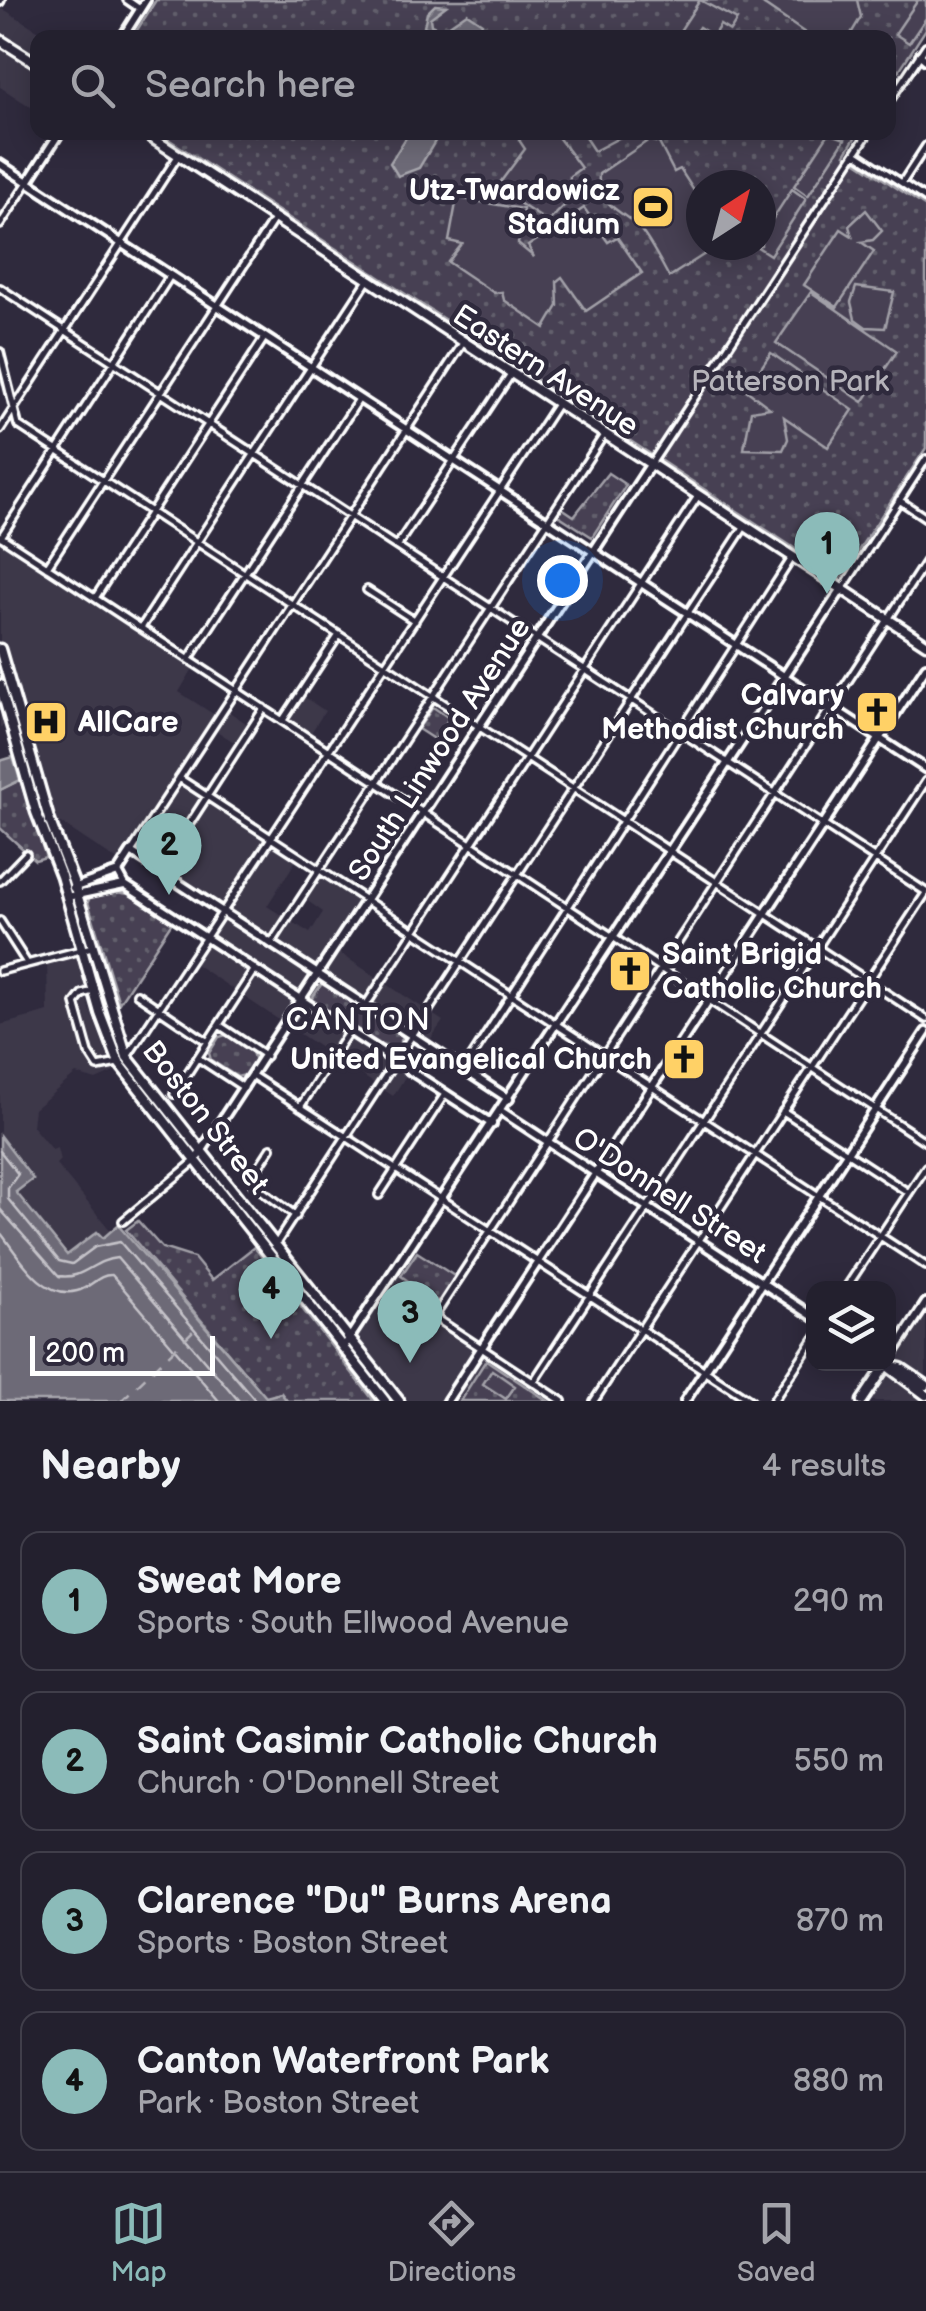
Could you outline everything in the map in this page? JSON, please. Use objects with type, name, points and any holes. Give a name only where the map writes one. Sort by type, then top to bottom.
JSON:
[{"type":"main road","points":[[0,40],[30,59]]},
{"type":"main road","name":"Eastern Avenue","points":[[155,140],[926,644]]},
{"type":"main road","name":"Boston Street","points":[[0,649],[50,819],[76,891],[123,1060],[202,1151],[399,1401]]},
{"type":"main road","name":"Boston Street","points":[[0,685],[93,991],[123,1060],[195,1161],[385,1401]]},
{"type":"main road","points":[[896,1366],[926,1385]]},
{"type":"main road","points":[[862,1401],[881,1371]]},
{"type":"main road","points":[[896,1371],[926,1395]]},
{"type":"street","points":[[127,0],[140,9]]},
{"type":"street","points":[[127,30],[146,0]]},
{"type":"street","points":[[896,93],[923,58],[926,46]]},
{"type":"street","points":[[0,225],[55,140]]},
{"type":"street","name":"South Linwood Avenue","points":[[123,1220],[202,1151],[864,140]]},
{"type":"street","points":[[902,183],[926,146]]},
{"type":"street","points":[[856,153],[926,198]]},
{"type":"street","points":[[0,430],[178,156]]},
{"type":"street","points":[[0,164],[926,769]]},
{"type":"street","points":[[47,566],[274,218]]},
{"type":"street","points":[[170,276],[1,536],[926,1142]]},
{"type":"street","points":[[142,627],[368,280]]},
{"type":"street","points":[[0,288],[926,892],[594,1401]]},
{"type":"street","points":[[94,598],[265,337]]},
{"type":"street","points":[[66,894],[118,872],[463,342]]},
{"type":"street","points":[[0,355],[18,425],[926,1019]]},
{"type":"street","points":[[397,546],[511,374]]},
{"type":"street","points":[[188,659],[359,398]]},
{"type":"street","points":[[93,991],[78,998],[80,1021],[94,1064],[106,1067],[123,1060],[161,1010],[557,404]]},
{"type":"street","points":[[271,944],[604,435]]},
{"type":"street","points":[[343,1348],[926,459]]},
{"type":"street","points":[[364,1007],[698,496]]},
{"type":"street","points":[[899,500],[926,518]]},
{"type":"street","points":[[266,1251],[276,1245],[296,1216],[744,527]]},
{"type":"street","points":[[464,1069],[792,558]]},
{"type":"street","points":[[562,1401],[434,1317],[926,561]]},
{"type":"street","points":[[367,590],[414,621]]},
{"type":"street","points":[[282,720],[339,635]]},
{"type":"street","points":[[447,1401],[926,667]]},
{"type":"street","points":[[159,871],[264,708]]},
{"type":"street","points":[[179,778],[926,1266]]},
{"type":"street","points":[[533,1382],[926,781]]},
{"type":"street","points":[[130,852],[509,1099]]},
{"type":"street","points":[[0,881],[26,854]]},
{"type":"street","points":[[118,872],[125,885],[492,1124]]},
{"type":"street","points":[[76,891],[125,885]]},
{"type":"street","points":[[0,921],[27,963]]},
{"type":"street","points":[[0,970],[92,947]]},
{"type":"street","points":[[174,1094],[255,969]]},
{"type":"street","points":[[136,994],[208,1042]]},
{"type":"street","points":[[219,1025],[266,1056]]},
{"type":"street","points":[[300,1106],[349,1031]]},
{"type":"street","points":[[685,1401],[926,1032]]},
{"type":"street","points":[[198,1058],[244,1088]]},
{"type":"street","points":[[253,1076],[750,1401]]},
{"type":"street","points":[[379,1195],[445,1094]]},
{"type":"street","name":"O'Donnell Street","points":[[501,1111],[806,1312]]},
{"type":"street","points":[[784,1111],[909,1193]]},
{"type":"street","points":[[270,1148],[253,1176],[260,1193],[296,1216]]},
{"type":"street","points":[[851,1281],[926,1166]]},
{"type":"street","points":[[896,1348],[926,1303]]},
{"type":"street","points":[[773,1401],[806,1351]]},
{"type":"shaded area","points":[[0,7],[38,30],[30,30],[30,106],[0,87]]},
{"type":"shaded area","points":[[0,538],[195,665],[179,692],[218,717],[225,709],[252,727],[240,746],[212,728],[179,779],[299,856],[267,906],[310,933],[323,912],[302,897],[319,870],[366,901],[335,950],[443,1021],[426,1046],[414,1038],[396,1062],[409,1071],[393,1096],[192,962],[222,916],[138,862],[127,867],[44,812],[16,724],[0,727]]},
{"type":"shaded area","points":[[300,694],[325,711],[307,739],[281,723]]},
{"type":"shaded area","points":[[78,953],[89,1007],[114,1072],[96,1080],[76,1074],[34,1109],[32,1126],[52,1150],[57,1148],[60,1160],[56,1164],[111,1231],[102,1238],[97,1232],[67,1256],[16,1192],[30,1172],[0,1136],[0,1025],[48,1012],[47,961]]},
{"type":"shaded area","points":[[411,1248],[458,1279],[435,1315],[563,1401],[374,1401],[339,1356]]},
{"type":"shaded area","points":[[926,1309],[926,1401],[864,1401],[884,1371],[896,1371],[896,1354]]},
{"type":"green space","points":[[156,0],[926,0],[926,29],[896,75],[896,30],[137,30]]},
{"type":"green space","points":[[700,0],[737,20],[731,30],[720,25],[717,30],[681,30]]},
{"type":"green space","points":[[757,0],[857,0],[861,17],[853,30],[801,30]]},
{"type":"green space","points":[[918,0],[926,0],[926,18],[909,43],[896,33]]},
{"type":"green space","name":"Patterson Park","points":[[170,140],[854,140],[845,154],[926,207],[926,448],[840,578]]},
{"type":"green space","points":[[519,140],[560,140],[581,168],[570,176],[567,203],[548,222],[496,188],[525,149]]},
{"type":"green space","points":[[587,140],[615,140],[594,151]]},
{"type":"green space","name":"Utz-Twardowicz Stadium","points":[[649,140],[659,143],[674,172],[680,169],[686,178],[686,260],[696,260],[669,277],[643,233],[606,201],[599,174]]},
{"type":"green space","points":[[824,140],[844,140],[808,196],[794,186]]},
{"type":"green space","points":[[792,189],[806,199],[776,246],[776,214]]},
{"type":"green space","points":[[457,198],[523,209],[518,244],[534,257],[528,246],[584,208],[608,242],[617,237],[642,273],[586,311],[562,277],[557,281],[558,306],[545,328],[504,300],[502,292],[494,293],[448,262],[462,244],[449,241]]},
{"type":"green space","points":[[866,210],[882,231],[873,240],[861,242],[874,251],[837,307],[804,285],[841,229],[852,236],[849,226]]},
{"type":"green space","points":[[856,287],[894,292],[885,328],[866,327],[855,319],[851,302]]},
{"type":"green space","points":[[811,292],[897,351],[863,402],[776,343]]},
{"type":"green space","points":[[771,353],[853,410],[828,447],[784,417],[788,439],[783,450],[744,449],[751,411],[770,408],[746,390]]},
{"type":"green space","points":[[608,473],[626,485],[592,537],[558,515],[562,508],[574,516]]},
{"type":"green space","points":[[433,707],[449,718],[435,740],[418,729]]},
{"type":"green space","points":[[20,780],[46,857],[35,860],[0,828],[0,790]]},
{"type":"green space","points":[[109,891],[129,894],[172,922],[119,1003],[88,902],[90,896]]},
{"type":"green space","points":[[323,982],[404,1035],[394,1054],[310,1001]]},
{"type":"green space","points":[[226,1035],[252,1052],[255,1061],[245,1075],[237,1077],[211,1060],[209,1053],[219,1037]]},
{"type":"green space","points":[[138,1221],[162,1248],[194,1258],[212,1280],[254,1247],[374,1401],[287,1401],[281,1393],[266,1398],[126,1230]]},
{"type":"green space","points":[[417,1252],[456,1277],[439,1302],[401,1276]]},
{"type":"green space","points":[[486,1360],[548,1401],[460,1401]]},
{"type":"green space","points":[[492,1370],[515,1386],[506,1399],[483,1384]]},
{"type":"water","points":[[435,5],[446,6],[430,18],[431,25],[442,30],[424,26],[427,13]]},
{"type":"water","points":[[467,13],[482,23],[480,30],[442,30]]},
{"type":"water","points":[[405,140],[436,140],[419,168],[398,176],[390,163]]},
{"type":"water","points":[[13,757],[20,780],[0,790],[0,761]]},
{"type":"water","points":[[0,1136],[33,1179],[16,1192],[67,1255],[97,1232],[103,1238],[118,1225],[266,1397],[281,1393],[287,1401],[0,1401]]},
{"type":"ferry route","points":[[121,1401],[195,1329]]},
{"type":"place","name":"Utz-Twardowicz Stadium","points":[[653,207]]},
{"type":"place","name":"Sweat More","points":[[827,594]]},
{"type":"place","name":"Calvary Methodist Church","points":[[877,712]]},
{"type":"place","name":"AllCare","points":[[46,722]]},
{"type":"place","name":"Saint Casimir Catholic Church","points":[[169,895]]},
{"type":"place","name":"Saint Brigid Catholic Church","points":[[630,971]]},
{"type":"place","name":"United Evangelical Church","points":[[684,1059]]},
{"type":"place","name":"Canton Waterfront Park","points":[[271,1339]]},
{"type":"place","name":"Clarence \"Du\" Burns Arena","points":[[410,1363]]},
{"type":"district","name":"CANTON","points":[[359,1019]]}]
